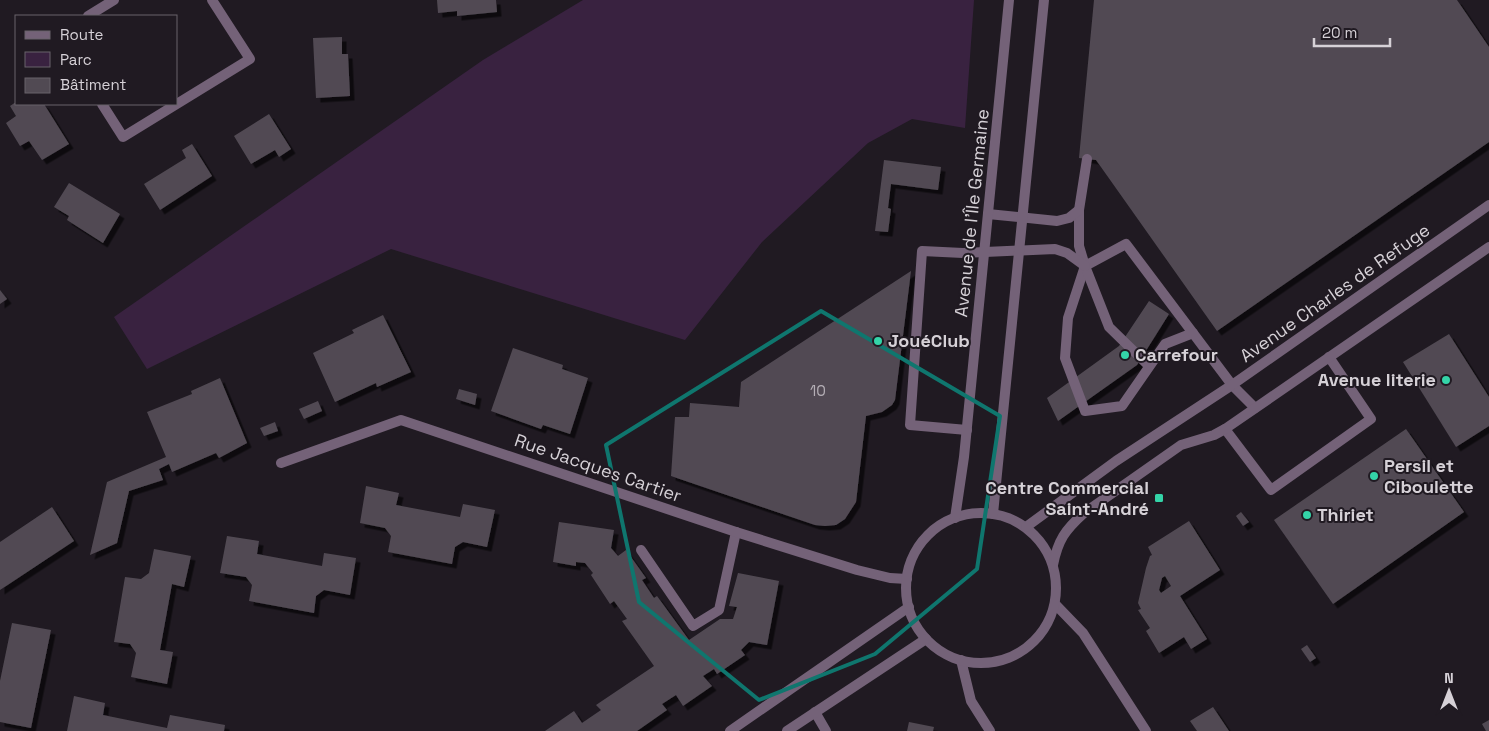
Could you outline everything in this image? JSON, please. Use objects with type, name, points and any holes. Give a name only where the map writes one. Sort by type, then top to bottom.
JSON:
[{"type":"street","points":[[90,15],[114,0]]},
{"type":"street","points":[[178,103],[250,59],[212,0]]},
{"type":"street","name":"Avenue de l'Île Germaine","points":[[955,518],[967,430],[1009,0]]},
{"type":"street","points":[[993,514],[1044,0]]},
{"type":"street","points":[[103,105],[123,137],[175,105]]},
{"type":"street","points":[[1087,159],[1079,210],[1079,246],[1109,327],[1149,366]]},
{"type":"street","name":"Avenue Charles de Refuge","points":[[1026,527],[1116,461],[1232,385],[1489,205]]},
{"type":"street","points":[[988,214],[1057,221],[1069,218],[1079,210]]},
{"type":"street","points":[[1193,333],[1166,344],[1122,406],[1084,411],[1065,358],[1068,318],[1085,266],[1126,244],[1193,333],[1232,385],[1255,408]]},
{"type":"street","points":[[967,430],[910,425],[922,251],[985,252],[1055,249],[1067,253],[1085,266]]},
{"type":"street","points":[[1053,565],[1061,537],[1070,525],[1084,513],[1181,445],[1214,435],[1225,429],[1488,250]]},
{"type":"street","points":[[1225,429],[1271,490],[1371,420],[1329,357]]},
{"type":"street","name":"Rue Jacques Cartier","points":[[282,463],[401,420],[736,532],[857,570],[890,578],[907,579]]},
{"type":"street","points":[[974,514],[993,514],[1010,519],[1026,527],[1042,544],[1053,565],[1057,584],[1055,604],[1046,627],[1030,645],[1009,658],[986,663],[961,660],[942,652],[926,638],[915,624],[908,607],[907,579],[912,559],[922,542],[937,528],[955,518],[974,514]]},
{"type":"street","points":[[641,550],[693,626],[720,610],[736,532]]},
{"type":"street","points":[[1055,604],[1082,633],[1146,731]]},
{"type":"street","points":[[730,731],[908,607]]},
{"type":"street","points":[[787,731],[926,638]]},
{"type":"street","points":[[961,660],[971,701],[990,731]]},
{"type":"street","points":[[815,712],[826,731]]},
{"type":"highlighted area","points":[[821,311],[1000,416],[977,569],[875,654],[759,700],[639,602],[606,445]]},
{"type":"green space","points":[[583,0],[974,0],[965,128],[912,119],[868,143],[762,242],[685,340],[391,249],[147,369],[114,317],[483,60]]},
{"type":"building","points":[[437,0],[496,0],[497,12],[457,16],[457,11],[438,13]]},
{"type":"building","points":[[1094,0],[1457,0],[1489,47],[1489,142],[1217,331],[1096,160],[1079,158]]},
{"type":"building","points":[[342,37],[342,54],[348,54],[350,96],[316,98],[313,38]]},
{"type":"building","points":[[15,103],[15,105],[45,105],[69,144],[42,160],[29,141],[20,146],[6,123],[16,116],[10,106]]},
{"type":"building","points":[[269,114],[291,149],[279,157],[275,150],[251,164],[234,136]]},
{"type":"building","points":[[192,144],[212,176],[160,210],[144,184],[186,158],[182,150]]},
{"type":"building","points":[[884,160],[941,167],[938,190],[891,184],[888,208],[891,209],[888,232],[875,231]]},
{"type":"building","points":[[69,183],[120,214],[103,243],[67,220],[69,216],[54,207]]},
{"type":"building","points":[[911,271],[895,400],[892,405],[882,412],[866,416],[856,502],[845,519],[836,525],[815,525],[671,476],[675,417],[689,417],[690,403],[739,407],[741,382]]},
{"type":"building","points":[[0,290],[7,299],[0,304]]},
{"type":"building","name":"Carrefour","points":[[1149,301],[1169,314],[1137,365],[1058,421],[1047,398],[1119,346]]},
{"type":"building","points":[[383,315],[411,372],[377,387],[376,383],[335,402],[313,353],[354,333],[352,330]]},
{"type":"building","name":"Avenue literie","points":[[1449,334],[1489,397],[1489,426],[1456,447],[1403,362]]},
{"type":"building","points":[[513,348],[563,365],[562,369],[588,378],[570,434],[543,425],[541,429],[491,411]]},
{"type":"building","points":[[220,378],[247,443],[219,458],[216,453],[172,472],[169,464],[159,469],[163,480],[129,491],[117,543],[90,555],[107,482],[166,457],[147,412],[192,394],[191,391]]},
{"type":"building","points":[[459,389],[477,394],[475,405],[456,399]]},
{"type":"building","points":[[318,401],[322,411],[304,419],[299,409]]},
{"type":"building","points":[[275,422],[278,431],[264,436],[260,428]]},
{"type":"building","points":[[1406,429],[1464,512],[1333,604],[1274,520]]},
{"type":"building","points":[[366,486],[399,493],[396,505],[460,517],[463,504],[495,510],[487,547],[463,542],[455,547],[452,564],[388,552],[391,536],[385,528],[360,523]]},
{"type":"building","points":[[52,507],[74,541],[0,590],[0,542]]},
{"type":"building","points":[[1241,512],[1249,522],[1243,526],[1236,516]]},
{"type":"building","points":[[1189,521],[1220,570],[1180,596],[1207,639],[1191,649],[1184,637],[1159,653],[1146,631],[1150,628],[1138,610],[1141,609],[1138,603],[1146,568],[1152,555],[1148,547]],"holes":[[[1165,576],[1171,586],[1161,593],[1159,590],[1162,578]]]},
{"type":"building","points":[[559,522],[614,530],[611,548],[618,556],[626,550],[646,578],[642,580],[654,598],[657,596],[689,640],[720,619],[733,619],[737,607],[729,606],[738,573],[779,581],[767,645],[749,642],[741,650],[745,655],[717,674],[714,669],[703,676],[712,686],[683,706],[676,695],[662,704],[667,710],[637,731],[545,731],[574,711],[582,723],[601,710],[596,705],[654,666],[622,621],[627,619],[614,601],[610,604],[591,575],[593,573],[585,563],[576,562],[576,566],[553,562]]},
{"type":"building","points":[[227,536],[259,541],[257,554],[322,566],[324,553],[356,558],[350,595],[324,590],[316,596],[314,613],[249,601],[252,585],[246,577],[220,573]]},
{"type":"building","points":[[154,549],[191,556],[184,587],[172,584],[160,650],[173,652],[167,684],[131,677],[136,653],[130,644],[114,642],[125,577],[141,579],[149,573]]},
{"type":"building","points":[[12,623],[51,630],[31,728],[0,722],[0,681]]},
{"type":"building","points":[[1307,645],[1316,658],[1310,662],[1301,649]]},
{"type":"building","points":[[74,696],[105,703],[103,715],[167,728],[170,715],[225,725],[224,731],[67,731]]},
{"type":"building","points":[[1213,707],[1229,731],[1197,731],[1190,721]]},
{"type":"building","points":[[1489,720],[1489,731],[1486,731],[1482,724]]},
{"type":"building","points":[[909,722],[934,727],[933,731],[907,731]]},
{"type":"place","name":"JouéClub","points":[[878,341]]},
{"type":"place","name":"Carrefour","points":[[1125,355]]},
{"type":"place","name":"Avenue literie","points":[[1446,380]]},
{"type":"place","name":"Persil et Ciboulette","points":[[1374,476]]},
{"type":"place","name":"Centre Commercial Saint-André","points":[[1159,498]]},
{"type":"place","name":"Thiriet","points":[[1307,515]]}]
